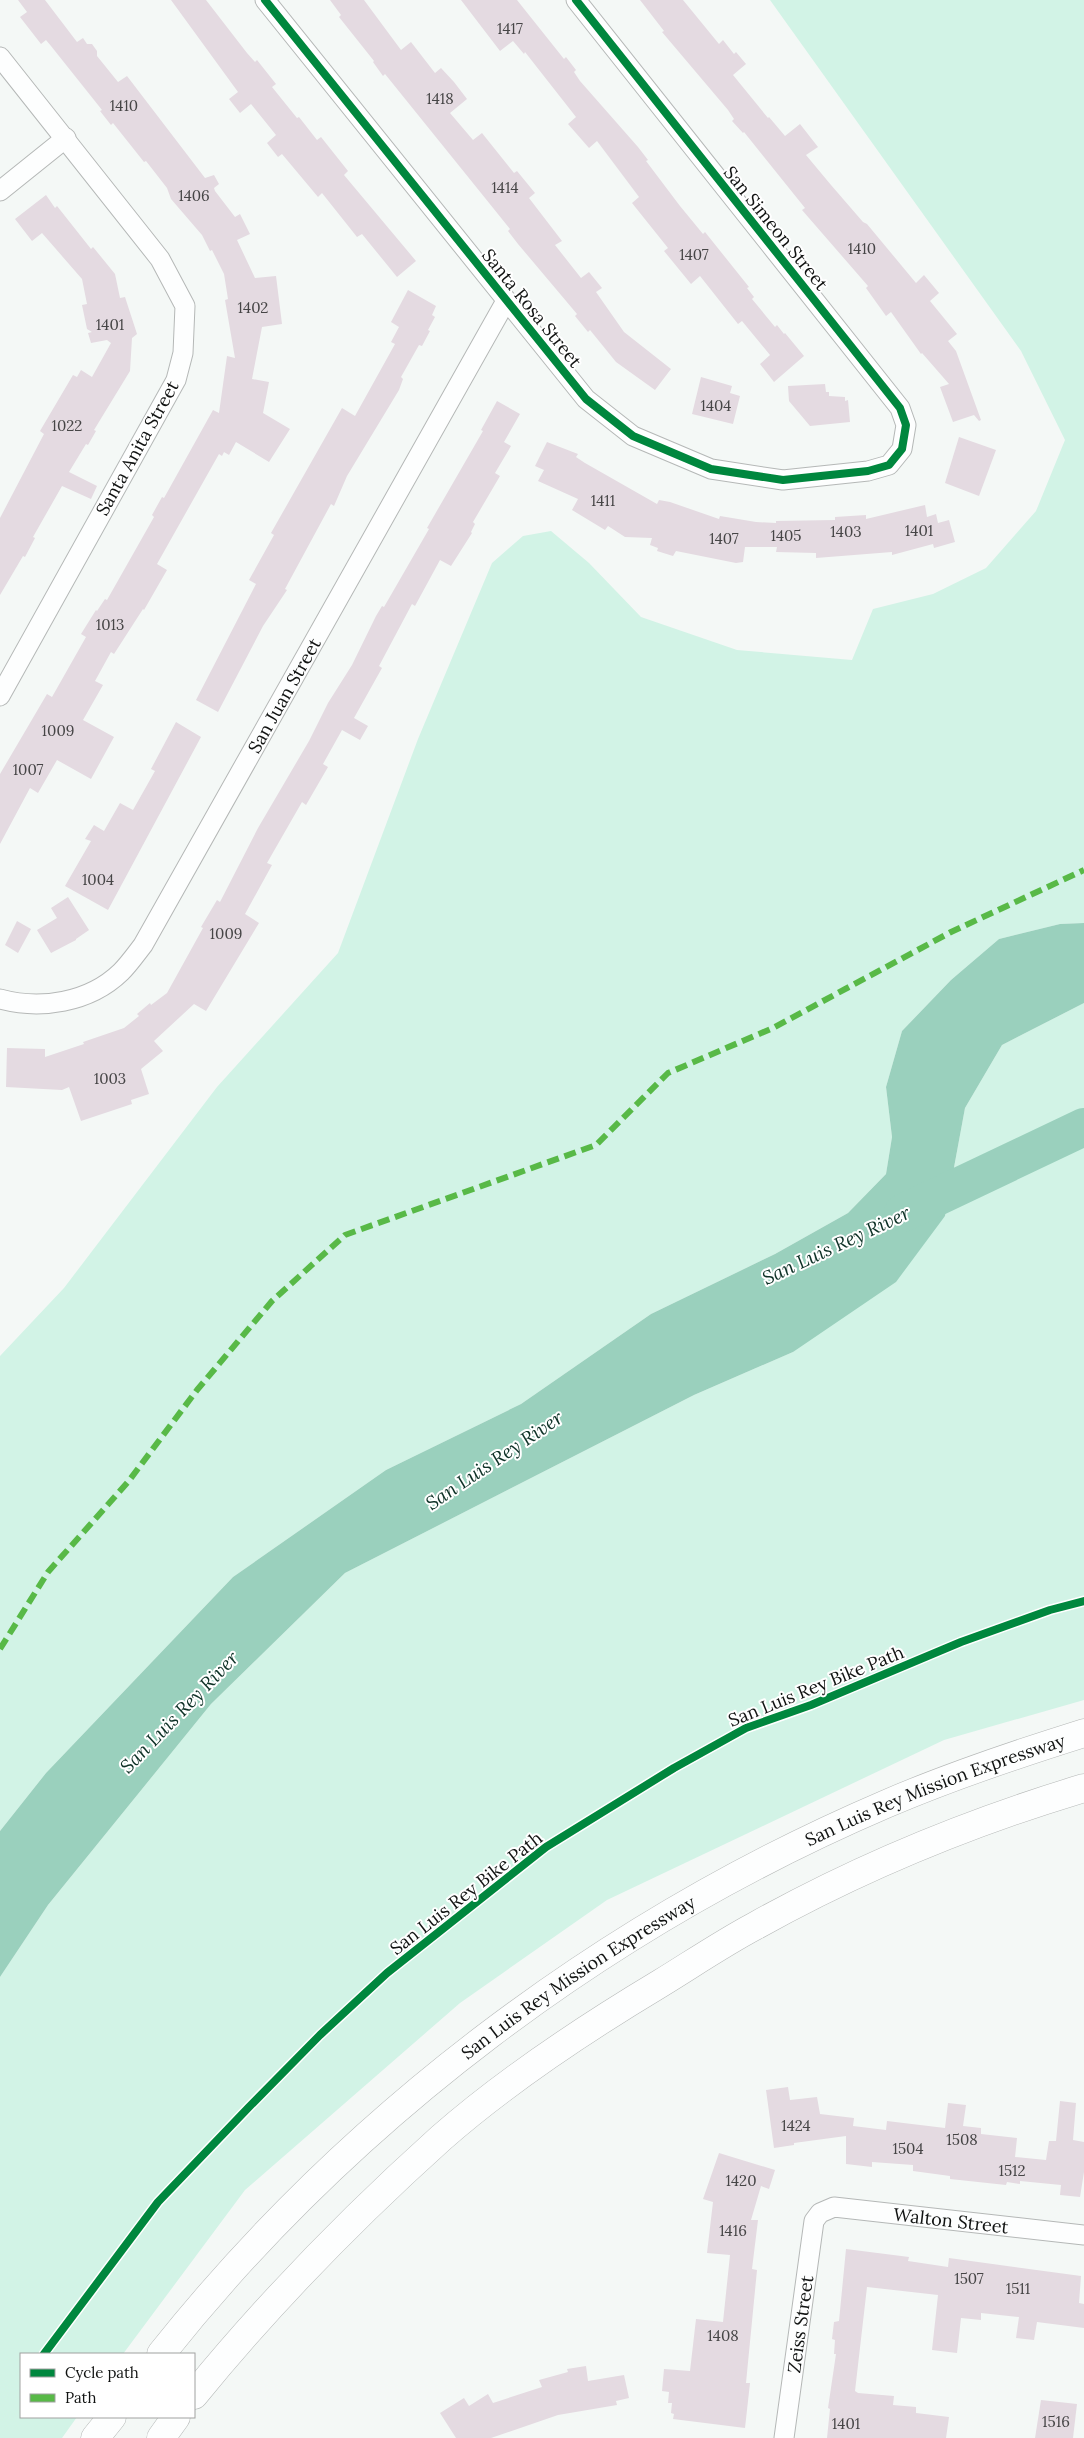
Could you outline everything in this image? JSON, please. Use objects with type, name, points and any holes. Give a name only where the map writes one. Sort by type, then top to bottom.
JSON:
[{"type":"highway","name":"San Luis Rey Mission Expressway","points":[[162,2353],[192,2315],[248,2252],[307,2191],[440,2074],[533,2003],[642,1931],[757,1866],[886,1804],[1005,1758],[1084,1733]]},
{"type":"highway","points":[[195,2395],[244,2333],[320,2253],[443,2137],[521,2076],[602,2018],[755,1926],[872,1868],[943,1836],[1084,1788]]},
{"type":"highway","points":[[95,2438],[111,2418]]},
{"type":"highway","points":[[161,2438],[175,2418]]},
{"type":"street","name":"Santa Rosa Street","points":[[266,0],[586,399],[632,436],[711,469],[783,480],[868,470]]},
{"type":"street","name":"San Simeon Street","points":[[576,0],[900,408],[906,425],[902,448],[889,465],[868,470]]},
{"type":"street","name":"Santa Anita Street","points":[[0,57],[160,259],[185,306],[184,353],[176,380],[0,696]]},
{"type":"street","points":[[0,191],[66,138]]},
{"type":"street","name":"San Juan Street","points":[[0,999],[19,1004],[58,1004],[99,988],[120,973],[143,945],[506,301]]},
{"type":"street","name":"Walton Street","points":[[820,2213],[834,2207],[1084,2235]]},
{"type":"street","name":"Zeiss Street","points":[[784,2438],[814,2221],[820,2213]]},
{"type":"shaded area","points":[[770,0],[1084,0],[1084,923],[1060,924],[999,939],[951,980],[902,1031],[886,1087],[892,1137],[886,1174],[848,1213],[775,1254],[651,1314],[521,1404],[386,1470],[233,1577],[46,1773],[0,1831],[0,1356],[64,1288],[217,1087],[338,953],[418,739],[492,563],[523,536],[551,531],[589,563],[641,617],[737,650],[852,660],[873,609],[933,594],[986,568],[1036,511],[1065,440],[1021,351]]},
{"type":"shaded area","points":[[1084,1003],[1084,1700],[944,1740],[607,1900],[460,2003],[245,2190],[124,2353],[20,2353],[20,2418],[76,2418],[62,2438],[0,2438],[0,1977],[48,1905],[211,1704],[345,1573],[694,1395],[793,1352],[945,1216],[965,1108],[1002,1045]]},
{"type":"water","points":[[1084,923],[1084,1003],[1002,1045],[965,1108],[945,1216],[896,1282],[793,1352],[694,1395],[345,1573],[211,1704],[48,1905],[0,1977],[0,1831],[46,1773],[233,1577],[386,1470],[521,1404],[651,1314],[775,1254],[848,1213],[886,1174],[892,1137],[886,1087],[902,1031],[951,980],[999,939],[1060,924]]},
{"type":"building","points":[[18,0],[45,0],[77,42],[83,38],[87,44],[92,44],[97,51],[97,56],[118,82],[127,76],[205,178],[214,175],[219,184],[214,188],[215,191],[235,217],[240,214],[250,234],[237,240],[255,278],[276,276],[282,324],[262,327],[252,379],[269,382],[263,413],[290,429],[269,462],[236,442],[229,455],[224,452],[222,456],[219,454],[157,564],[167,570],[144,610],[114,654],[111,652],[95,681],[103,685],[83,720],[114,737],[91,779],[57,760],[38,793],[30,788],[0,844],[0,774],[47,694],[52,697],[86,637],[81,634],[96,610],[105,599],[107,600],[154,517],[152,515],[162,497],[164,498],[213,410],[219,413],[227,356],[235,358],[225,300],[228,299],[224,274],[212,250],[210,251],[202,235],[171,199],[167,188],[146,161],[144,162],[113,123],[111,125],[100,111],[102,110],[46,40],[41,44],[20,17],[27,12]]},
{"type":"building","points":[[171,0],[206,0],[247,53],[255,62],[257,60],[276,84],[272,87],[297,118],[299,117],[317,140],[321,137],[348,171],[344,175],[416,261],[397,277],[362,234],[357,237],[322,193],[318,197],[282,154],[278,157],[267,143],[276,135],[251,104],[240,113],[229,99],[238,92]]},
{"type":"building","points":[[330,0],[364,0],[401,50],[411,42],[435,73],[441,68],[454,82],[467,99],[450,113],[473,140],[482,133],[514,173],[517,171],[535,193],[529,198],[562,241],[555,245],[581,278],[589,272],[602,288],[596,292],[624,332],[671,369],[655,390],[616,362],[590,330],[588,332],[575,316],[577,314],[508,231],[510,229],[385,74],[383,76],[374,61],[339,17],[341,15]]},
{"type":"building","points":[[461,0],[517,0],[564,59],[566,57],[576,70],[574,72],[580,81],[638,147],[648,160],[646,161],[680,206],[703,234],[705,232],[749,287],[747,288],[754,297],[752,299],[775,327],[777,325],[804,356],[774,382],[760,364],[770,355],[742,321],[738,324],[700,276],[691,284],[664,251],[668,248],[632,203],[639,197],[597,141],[589,148],[568,124],[576,117],[525,52],[524,54],[513,41],[500,51]]},
{"type":"building","points":[[640,0],[683,0],[719,44],[723,40],[734,54],[736,52],[746,64],[733,75],[768,118],[785,136],[800,124],[818,147],[806,155],[916,283],[924,275],[939,293],[930,301],[957,334],[948,341],[956,351],[981,420],[979,421],[974,415],[953,422],[940,387],[949,384],[921,354],[891,312],[886,316],[866,288],[868,286],[802,210],[805,208],[744,132],[732,121],[734,119],[728,110],[662,32],[664,31]]},
{"type":"building","points":[[46,195],[55,208],[57,206],[91,249],[93,247],[115,274],[120,298],[125,297],[137,334],[132,338],[130,371],[94,430],[96,431],[88,445],[86,444],[69,472],[97,486],[91,499],[62,486],[33,537],[35,538],[25,557],[23,556],[0,595],[0,518],[44,434],[40,431],[73,375],[77,377],[81,370],[92,377],[111,343],[107,340],[91,343],[88,333],[92,332],[87,329],[82,305],[87,304],[82,279],[42,233],[32,241],[15,219]]},
{"type":"building","points":[[408,290],[436,306],[432,315],[435,317],[428,330],[430,331],[422,346],[419,345],[401,377],[403,379],[399,390],[347,476],[334,506],[331,504],[285,589],[287,590],[263,626],[218,712],[196,700],[256,584],[249,580],[274,535],[271,533],[342,408],[355,416],[395,344],[391,342],[399,327],[391,322]]},
{"type":"building","points":[[701,377],[732,386],[730,393],[740,396],[733,424],[692,414]]},
{"type":"building","points":[[825,384],[826,392],[829,392],[829,396],[845,397],[845,401],[848,400],[850,422],[810,426],[789,401],[788,386]]},
{"type":"building","points":[[497,401],[520,414],[504,442],[511,446],[495,473],[500,476],[473,522],[475,524],[472,533],[451,566],[440,560],[415,606],[412,604],[379,666],[382,668],[354,718],[368,726],[360,740],[342,730],[323,764],[328,767],[306,805],[302,802],[267,863],[272,865],[245,914],[259,923],[206,1011],[194,1004],[154,1041],[163,1051],[141,1069],[149,1094],[131,1100],[132,1104],[81,1121],[69,1087],[62,1090],[6,1087],[7,1048],[45,1049],[45,1057],[84,1044],[83,1042],[124,1028],[139,1016],[137,1014],[150,1003],[151,1005],[167,993],[203,928],[201,927],[217,900],[220,902],[258,828],[309,741],[328,703],[352,665],[376,616],[382,606],[384,607],[429,529],[427,528],[483,431],[481,430]]},
{"type":"building","points":[[959,437],[996,450],[979,496],[945,483]]},
{"type":"building","points":[[547,442],[578,454],[576,457],[585,463],[657,504],[659,500],[670,502],[719,519],[720,516],[776,523],[776,521],[835,520],[835,517],[866,515],[866,519],[925,505],[927,517],[936,514],[938,523],[949,520],[955,542],[934,548],[933,544],[892,555],[892,552],[816,558],[816,553],[776,552],[777,547],[745,547],[743,562],[736,563],[676,551],[673,556],[657,551],[658,548],[650,545],[652,538],[625,537],[608,526],[605,530],[572,510],[578,499],[538,481],[544,470],[535,466]]},
{"type":"building","points":[[176,722],[201,737],[108,910],[65,886],[91,841],[85,839],[94,825],[104,831],[120,803],[133,810],[155,771],[151,769]]},
{"type":"building","points":[[68,897],[89,930],[76,940],[51,953],[37,930],[57,918],[51,908]]},
{"type":"building","points":[[17,921],[31,929],[18,953],[5,945]]},
{"type":"building","points":[[788,2087],[790,2100],[817,2097],[820,2114],[854,2118],[853,2126],[886,2130],[887,2121],[945,2128],[948,2103],[966,2105],[963,2126],[981,2128],[981,2134],[1017,2138],[1015,2157],[1046,2160],[1049,2141],[1056,2141],[1060,2101],[1076,2103],[1073,2140],[1084,2142],[1084,2172],[1080,2197],[1060,2195],[1061,2185],[1020,2181],[1020,2184],[1007,2182],[1006,2185],[950,2179],[950,2176],[913,2171],[913,2165],[872,2162],[872,2167],[846,2164],[846,2136],[794,2143],[794,2145],[774,2148],[766,2090]]},
{"type":"building","points":[[719,2153],[775,2170],[769,2189],[761,2186],[751,2220],[758,2220],[752,2269],[757,2270],[746,2383],[750,2383],[745,2428],[673,2419],[674,2414],[671,2413],[672,2403],[668,2403],[669,2392],[662,2391],[664,2369],[690,2371],[696,2319],[723,2322],[730,2255],[707,2253],[713,2202],[703,2199]]},
{"type":"building","points":[[846,2249],[909,2257],[908,2261],[948,2267],[949,2258],[1081,2276],[1079,2303],[1084,2304],[1084,2328],[1037,2322],[1034,2340],[1016,2338],[1019,2317],[981,2313],[981,2320],[961,2318],[957,2353],[932,2350],[938,2295],[867,2287],[855,2391],[858,2393],[894,2396],[893,2405],[916,2407],[916,2413],[949,2417],[946,2438],[827,2438],[830,2409],[828,2408],[836,2354],[834,2354],[835,2340],[832,2339],[834,2322],[839,2321]]},
{"type":"building","points":[[586,2366],[588,2381],[624,2375],[629,2398],[616,2401],[617,2405],[558,2415],[491,2438],[456,2438],[440,2413],[464,2398],[469,2406],[488,2394],[493,2403],[542,2387],[539,2380],[568,2372],[567,2369]]},
{"type":"building","points":[[1041,2400],[1077,2404],[1073,2438],[1035,2438]]},
{"type":"waterway","name":"San Luis Rey River","points":[[903,1213],[1084,1127]]},
{"type":"marked path","points":[[0,1649],[48,1572],[128,1482],[197,1390],[272,1301],[345,1235],[596,1145],[668,1073],[773,1028],[951,932],[1084,870]]},
{"type":"cycle path","points":[[265,0],[586,399],[633,436],[711,469],[783,480],[868,471],[889,465],[902,449],[906,425],[900,408],[576,0]]},
{"type":"cycle path","name":"San Luis Rey Bike Path","points":[[45,2353],[158,2202],[320,2035],[387,1973],[546,1847],[674,1768],[746,1728],[811,1705],[961,1642],[1050,1610],[1084,1601]]}]
